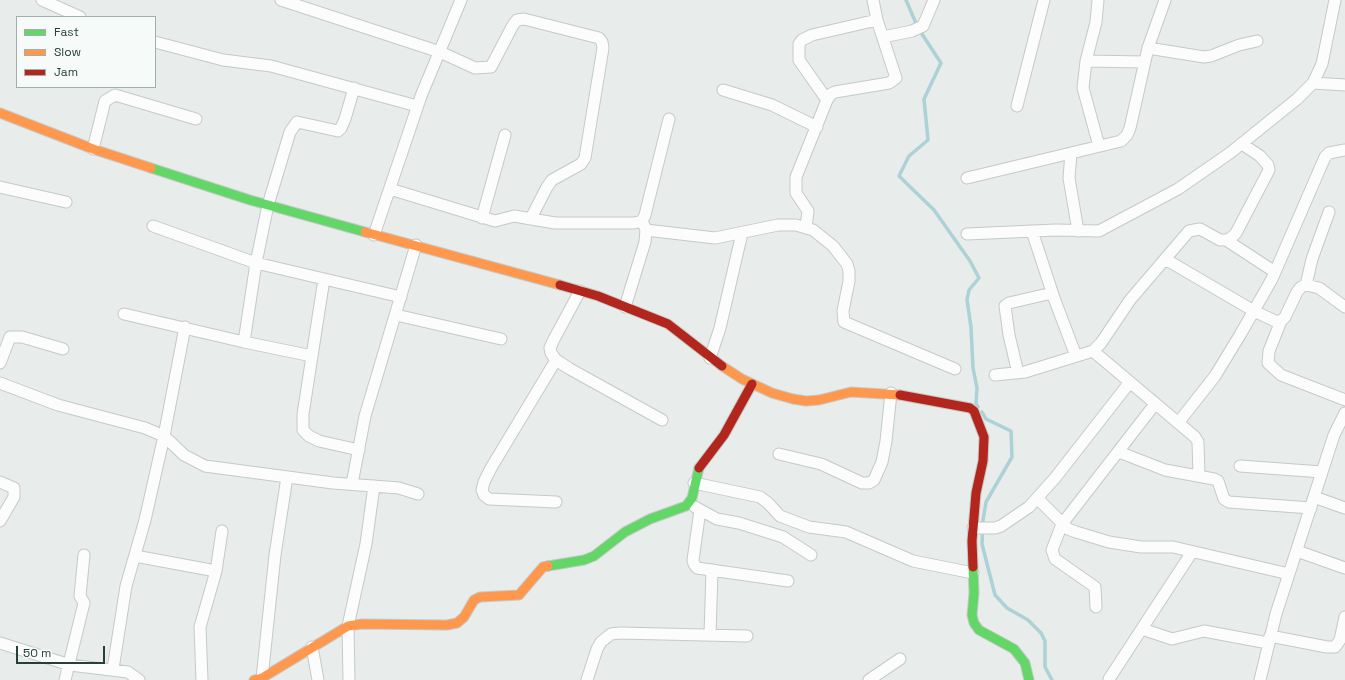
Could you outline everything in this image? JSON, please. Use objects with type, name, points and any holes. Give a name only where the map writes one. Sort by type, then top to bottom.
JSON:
[{"type":"street","points":[[42,0],[78,16]]},
{"type":"street","points":[[281,0],[440,52],[475,68],[491,67],[513,25],[518,20],[524,18],[592,36],[602,42],[603,48],[585,158],[581,164],[552,180],[547,186],[531,218]]},
{"type":"street","points":[[374,235],[417,106],[461,0]]},
{"type":"street","points":[[806,227],[808,211],[796,193],[796,177],[831,94],[835,92],[889,83],[896,78],[877,20],[873,0]]},
{"type":"street","points":[[883,38],[912,31],[923,26],[934,0]]},
{"type":"street","points":[[1017,106],[1044,0]]},
{"type":"street","points":[[1098,0],[1096,22],[1086,61],[1083,88],[1099,146]]},
{"type":"street","points":[[967,178],[1121,141],[1127,135],[1148,48],[1165,0]]},
{"type":"street","points":[[967,234],[1032,231],[1099,232],[1178,189],[1242,144],[1297,99],[1313,83],[1322,64],[1335,0]]},
{"type":"street","points":[[828,100],[799,60],[798,44],[802,40],[812,35],[877,20]]},
{"type":"street","points":[[1148,48],[1204,57],[1211,56],[1239,45],[1257,41]]},
{"type":"street","points":[[156,42],[223,60],[271,66],[417,106]]},
{"type":"street","points":[[1086,61],[1145,62]]},
{"type":"street","points":[[1313,83],[1345,85]]},
{"type":"street","points":[[244,342],[256,263],[268,205],[290,132],[297,122],[303,122],[338,131],[342,128],[354,88]]},
{"type":"street","points":[[723,90],[772,105],[818,127]]},
{"type":"street","points":[[93,149],[105,101],[115,95],[196,120]]},
{"type":"street","points":[[0,113],[93,149],[268,205],[580,291],[624,307],[678,330],[710,358],[752,384],[793,399],[806,402],[851,392],[891,393],[962,406],[974,411],[984,437],[984,447],[976,493],[972,615],[974,623],[983,632],[1014,648],[1025,662],[1030,680]]},
{"type":"street","points":[[624,307],[645,242],[645,215],[656,178],[670,119]]},
{"type":"street","points":[[482,218],[505,135]]},
{"type":"street","points":[[1226,240],[1236,233],[1269,170],[1268,165],[1260,156],[1242,144]]},
{"type":"street","points":[[1178,423],[1215,376],[1254,311],[1275,272],[1325,157],[1330,153],[1345,150]]},
{"type":"street","points":[[1071,153],[1069,178],[1078,231]]},
{"type":"street","points":[[0,187],[66,202]]},
{"type":"street","points":[[390,189],[495,221],[514,216],[555,223],[634,223],[715,238],[778,225],[806,227],[818,232],[834,246],[847,264],[850,271],[850,281],[843,311],[844,322],[955,369]]},
{"type":"street","points":[[1306,285],[1312,259],[1329,212]]},
{"type":"street","points":[[153,226],[256,263],[401,297]]},
{"type":"street","points":[[995,375],[1018,373],[1040,368],[1093,351],[1101,344],[1130,300],[1189,231],[1194,229],[1200,229],[1220,240],[1226,240],[1275,272]]},
{"type":"street","points":[[1032,231],[1052,293],[1076,356]]},
{"type":"street","points":[[710,358],[720,328],[742,233]]},
{"type":"street","points":[[352,484],[366,416],[416,245]]},
{"type":"street","points":[[1165,259],[1254,311],[1275,321],[1281,321]]},
{"type":"street","points":[[324,279],[303,414],[303,430],[308,436],[319,441],[359,450]]},
{"type":"street","points":[[1345,307],[1319,288],[1306,285],[1301,287],[1281,321],[1269,351],[1268,363],[1281,375],[1345,400]]},
{"type":"street","points":[[580,291],[550,348],[551,353],[556,360],[662,420]]},
{"type":"street","points":[[1018,373],[1006,317],[1006,306],[1052,293]]},
{"type":"street","points":[[124,314],[312,356]]},
{"type":"street","points":[[396,315],[502,339]]},
{"type":"street","points":[[113,669],[126,586],[145,520],[164,436],[185,327]]},
{"type":"street","points":[[0,363],[10,337],[22,337],[63,349]]},
{"type":"street","points":[[1093,351],[1178,423],[1198,442],[1199,476]]},
{"type":"street","points":[[556,360],[491,468],[482,490],[484,495],[489,499],[556,502]]},
{"type":"street","points":[[976,528],[995,528],[1008,522],[1029,507],[1055,478],[1130,382]]},
{"type":"street","points":[[0,383],[58,405],[144,428],[164,436],[184,454],[205,466],[287,477],[399,488],[418,494]]},
{"type":"street","points":[[259,679],[348,626],[362,624],[447,625],[457,623],[464,617],[474,600],[480,597],[519,595],[525,590],[543,567],[584,560],[594,556],[625,532],[650,519],[681,508],[690,503],[697,470],[724,435],[752,384]]},
{"type":"street","points":[[779,454],[821,464],[862,483],[869,483],[874,480],[884,455],[891,393]]},
{"type":"street","points":[[1096,607],[1095,587],[1062,564],[1052,555],[1054,544],[1062,524],[1155,404]]},
{"type":"street","points":[[1260,680],[1269,639],[1289,574],[1334,435],[1345,413]]},
{"type":"street","points":[[1119,452],[1165,470],[1218,481],[1224,499],[1229,502],[1311,508]]},
{"type":"street","points":[[1240,466],[1322,472]]},
{"type":"street","points":[[259,679],[287,477]]},
{"type":"street","points":[[0,482],[14,488],[14,497],[0,521]]},
{"type":"street","points":[[694,483],[760,496],[780,516],[809,527],[846,532],[913,561],[974,573]]},
{"type":"street","points":[[349,680],[348,626],[365,551],[374,486]]},
{"type":"street","points":[[1314,496],[1345,508]]},
{"type":"street","points":[[1037,498],[1068,529],[1109,542],[1141,547],[1173,547],[1289,574]]},
{"type":"street","points":[[690,503],[717,519],[739,523],[783,536],[811,555]]},
{"type":"street","points":[[700,510],[694,564],[697,568],[788,582]]},
{"type":"street","points":[[202,680],[200,627],[216,571],[222,531]]},
{"type":"street","points":[[1297,551],[1345,568]]},
{"type":"street","points":[[1109,679],[1192,552]]},
{"type":"street","points":[[65,680],[70,665],[84,603],[80,596],[84,556]]},
{"type":"street","points":[[135,556],[216,571]]},
{"type":"street","points":[[710,635],[712,570]]},
{"type":"street","points":[[1142,629],[1172,639],[1204,631],[1335,647],[1340,640],[1345,617]]},
{"type":"street","points":[[587,680],[597,649],[601,642],[611,634],[747,636]]},
{"type":"street","points":[[0,642],[70,665],[128,672],[138,679]]},
{"type":"street","points":[[312,647],[318,680]]},
{"type":"street","points":[[869,680],[900,659]]},
{"type":"waterway","points":[[906,0],[918,28],[941,63],[924,99],[928,140],[909,156],[899,176],[934,210],[970,261],[979,278],[969,290],[967,300],[971,327],[973,368],[977,388],[976,404],[978,407]]},
{"type":"waterway","points":[[982,412],[986,419],[1011,431],[1012,457],[986,502],[983,520],[982,544],[995,595],[1007,608],[1028,620],[1041,633],[1045,641],[1045,667],[1052,680]]},
{"type":"traffic: fast","points":[[151,168],[250,200],[365,232]]},
{"type":"traffic: fast","points":[[548,566],[584,560],[594,556],[625,532],[650,519],[686,506],[692,498],[699,468]]},
{"type":"traffic: fast","points":[[973,567],[974,593],[972,615],[974,623],[979,630],[1014,649],[1025,663],[1029,680]]},
{"type":"traffic: slow","points":[[0,113],[93,149],[151,168]]},
{"type":"traffic: slow","points":[[365,232],[560,285]]},
{"type":"traffic: slow","points":[[722,366],[742,379],[772,393],[793,399],[806,401],[819,400],[851,392],[900,395]]},
{"type":"traffic: slow","points":[[254,680],[262,678],[348,626],[362,624],[447,625],[457,623],[464,617],[474,600],[480,597],[519,595],[543,567],[548,566]]},
{"type":"traffic: jam","points":[[560,285],[598,296],[668,324],[722,366]]},
{"type":"traffic: jam","points":[[699,468],[724,435],[752,384]]},
{"type":"traffic: jam","points":[[900,395],[970,408],[974,411],[984,437],[983,461],[976,493],[972,541],[973,567]]}]
